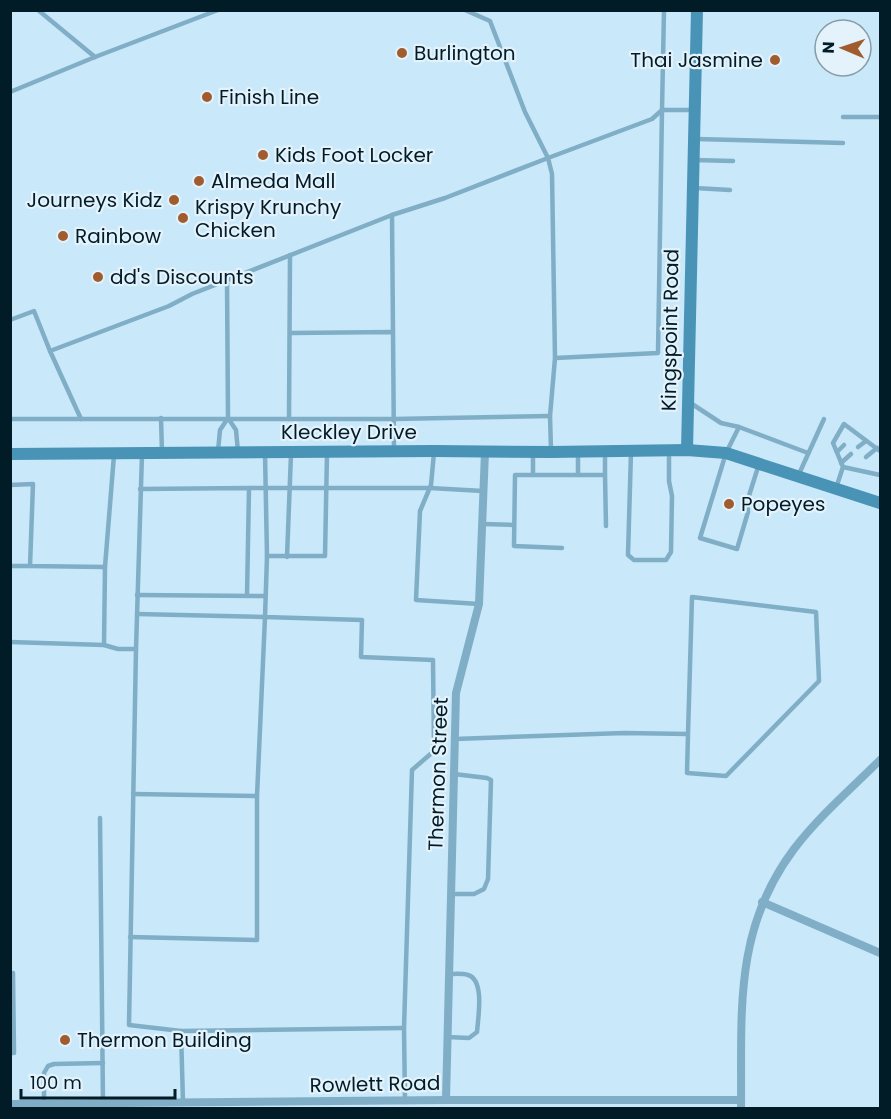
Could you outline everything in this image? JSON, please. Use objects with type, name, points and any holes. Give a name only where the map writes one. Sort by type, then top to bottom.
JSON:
[{"type":"street","name":"Kingspoint Road","points":[[687,450],[697,10]]},
{"type":"street","name":"Kleckley Drive","points":[[10,454],[687,450]]},
{"type":"street","points":[[687,450],[726,453],[835,490],[880,499]]},
{"type":"street","name":"Thermon Street","points":[[446,1100],[456,693],[479,604],[485,452]]},
{"type":"street","points":[[741,1105],[744,968],[762,903],[793,850],[815,824],[880,760]]},
{"type":"street","points":[[762,903],[880,953]]},
{"type":"street","name":"Rowlett Road","points":[[10,1104],[390,1105],[405,1101],[446,1100],[741,1105]]},
{"type":"lane","points":[[38,10],[95,57]]},
{"type":"lane","points":[[465,10],[490,21],[525,112],[548,158],[552,174],[555,358],[550,416],[551,452]]},
{"type":"lane","points":[[555,358],[658,353],[664,10]]},
{"type":"lane","points":[[10,92],[213,11]]},
{"type":"lane","points":[[50,351],[169,306],[227,279],[392,215],[445,198],[652,119],[662,110],[694,110]]},
{"type":"lane","points":[[843,117],[880,117]]},
{"type":"lane","points":[[693,139],[843,143]]},
{"type":"lane","points":[[693,160],[733,161]]},
{"type":"lane","points":[[692,188],[730,190]]},
{"type":"lane","points":[[392,215],[394,451]]},
{"type":"lane","points":[[289,419],[290,255]]},
{"type":"lane","points":[[227,279],[228,418],[236,430],[238,452]]},
{"type":"lane","points":[[10,320],[34,311],[81,419]]},
{"type":"lane","points":[[290,333],[393,332]]},
{"type":"lane","points":[[689,402],[721,423],[739,427],[808,453]]},
{"type":"lane","points":[[10,419],[394,419],[550,416]]},
{"type":"lane","points":[[161,418],[162,453]]},
{"type":"lane","points":[[218,452],[220,430],[228,418]]},
{"type":"lane","points":[[798,477],[824,419]]},
{"type":"lane","points":[[866,457],[879,450],[843,424],[833,442],[842,465],[880,475]]},
{"type":"lane","points":[[739,427],[726,453],[700,538],[737,549],[748,513],[747,502],[759,464]]},
{"type":"lane","points":[[851,439],[856,434]]},
{"type":"lane","points":[[858,447],[866,441]]},
{"type":"lane","points":[[837,452],[844,445]]},
{"type":"lane","points":[[631,452],[628,555],[634,560],[666,560],[671,552],[672,496],[669,481],[669,450]]},
{"type":"lane","points":[[434,451],[434,470],[430,488],[420,511],[416,600],[479,604]]},
{"type":"lane","points":[[130,937],[257,940],[258,796],[267,556],[265,452]]},
{"type":"lane","points":[[287,556],[291,452]]},
{"type":"lane","points":[[267,556],[326,556],[327,452]]},
{"type":"lane","points":[[533,452],[533,475]]},
{"type":"lane","points":[[578,452],[578,475]]},
{"type":"lane","points":[[605,452],[606,526]]},
{"type":"lane","points":[[104,645],[105,567],[114,453]]},
{"type":"lane","points":[[142,453],[135,649],[129,1025],[181,1031],[404,1028]]},
{"type":"lane","points":[[835,490],[842,465],[851,454]]},
{"type":"lane","points":[[852,469],[859,464]]},
{"type":"lane","points":[[562,548],[514,546],[515,475],[604,475]]},
{"type":"lane","points":[[10,485],[33,484],[30,566]]},
{"type":"lane","points":[[140,489],[266,487],[290,489],[430,488],[485,491]]},
{"type":"lane","points":[[247,596],[249,488]]},
{"type":"lane","points":[[483,524],[514,525]]},
{"type":"lane","points":[[10,566],[105,567]]},
{"type":"lane","points":[[137,595],[265,597]]},
{"type":"lane","points":[[692,597],[816,612],[819,681],[726,776],[687,773],[688,734],[692,597]]},
{"type":"lane","points":[[136,614],[362,620],[361,657],[433,660],[434,751],[412,770],[404,1028],[405,1101]]},
{"type":"lane","points":[[10,642],[104,645],[118,649],[135,649]]},
{"type":"lane","points":[[454,738],[624,733],[688,734]]},
{"type":"lane","points":[[451,894],[474,894],[484,890],[488,879],[491,780],[454,774]]},
{"type":"lane","points":[[133,794],[258,796]]},
{"type":"lane","points":[[100,818],[102,1106]]},
{"type":"lane","points":[[10,973],[13,973],[14,1053],[10,1053]]},
{"type":"lane","points":[[447,1037],[469,1038],[477,1032],[479,986],[476,978],[467,974],[449,974]]},
{"type":"lane","points":[[181,1031],[183,1103]]},
{"type":"lane","points":[[44,1103],[44,1073],[48,1066],[103,1063]]},
{"type":"place","name":"Burlington","points":[[402,53]]},
{"type":"place","name":"Thai Jasmine","points":[[775,60]]},
{"type":"place","name":"Finish Line","points":[[207,97]]},
{"type":"place","name":"Kids Foot Locker","points":[[263,155]]},
{"type":"place","name":"Almeda Mall","points":[[199,181]]},
{"type":"place","name":"Journeys Kidz","points":[[174,200]]},
{"type":"place","name":"Krispy Krunchy Chicken","points":[[183,218]]},
{"type":"place","name":"Rainbow","points":[[63,236]]},
{"type":"place","name":"dd's Discounts","points":[[98,277]]},
{"type":"place","name":"Popeyes","points":[[729,504]]},
{"type":"place","name":"Thermon Building","points":[[65,1040]]}]
